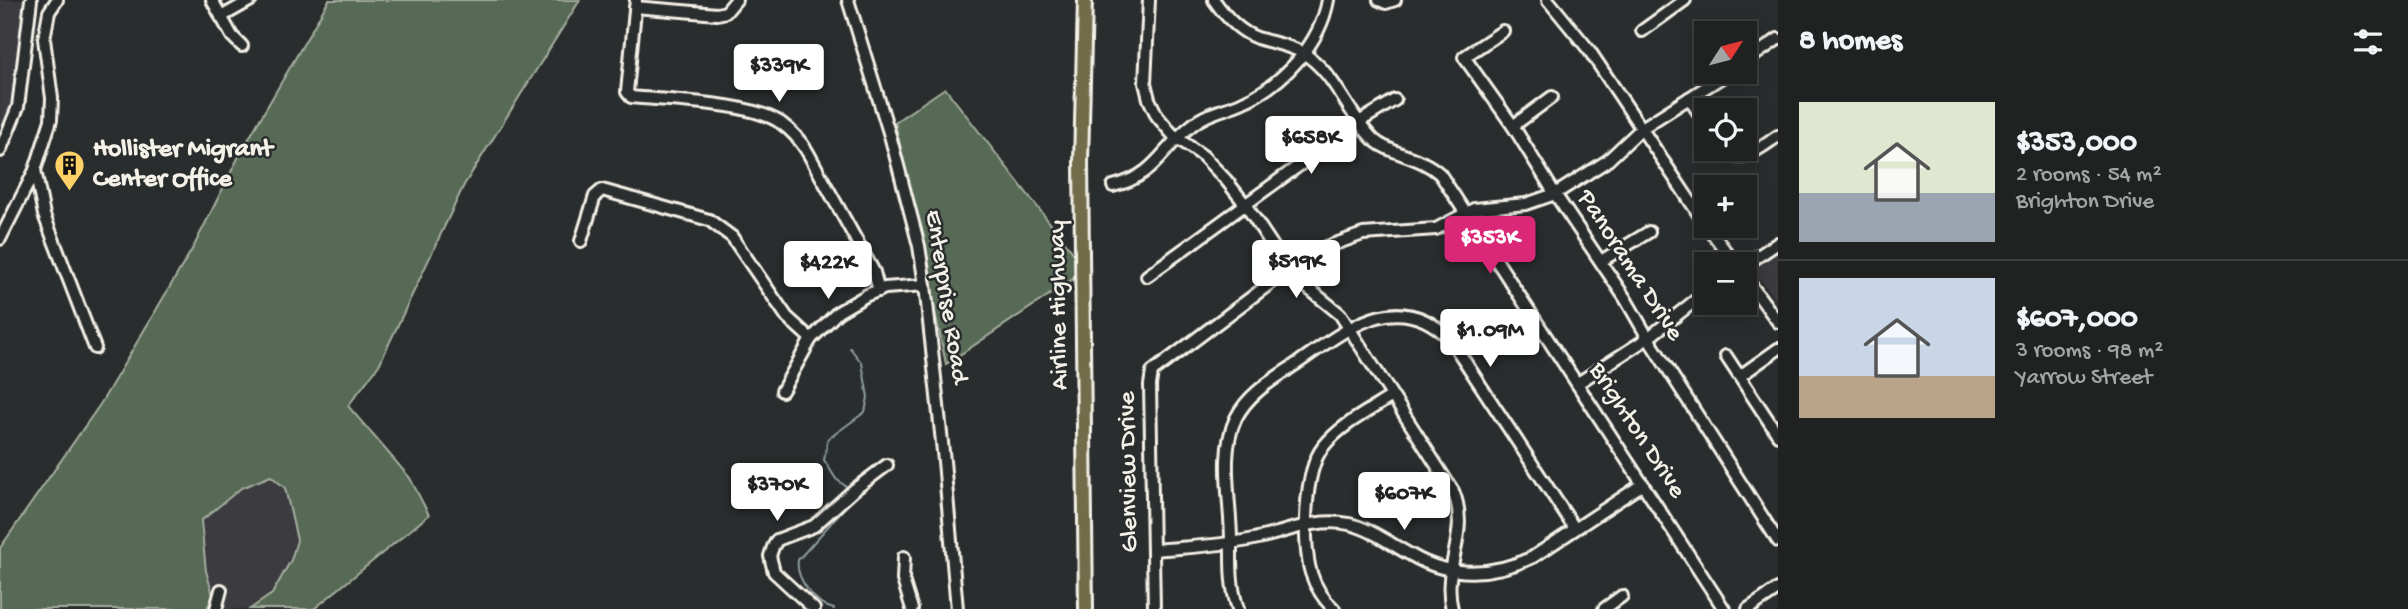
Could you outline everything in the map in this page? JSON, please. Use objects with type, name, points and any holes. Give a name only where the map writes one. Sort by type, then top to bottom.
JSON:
[{"type":"main road","name":"Airline Highway","points":[[1086,0],[1081,177],[1086,609]]},
{"type":"street","points":[[0,151],[18,107],[31,0]]},
{"type":"street","points":[[0,239],[35,170],[51,120],[52,98],[44,39],[49,12],[57,0]]},
{"type":"street","points":[[212,0],[232,36],[242,46]]},
{"type":"street","points":[[221,18],[250,0]]},
{"type":"street","points":[[736,0],[726,12],[718,15],[635,4],[627,92],[632,97],[742,108],[763,113],[795,134],[874,272],[879,291]]},
{"type":"street","name":"Enterprise Road","points":[[848,0],[891,139],[916,235],[925,285],[957,609]]},
{"type":"street","points":[[1149,0],[1144,72],[1146,89],[1157,116],[1178,138],[1215,168],[1245,204],[1288,271],[1302,285],[1334,308],[1445,477],[1457,500],[1460,526],[1452,571],[1452,609]]},
{"type":"street","name":"Brighton Drive","points":[[1213,0],[1228,19],[1247,33],[1303,53],[1325,73],[1359,122],[1378,143],[1433,167],[1450,186],[1724,609]]},
{"type":"street","points":[[1113,186],[1128,183],[1143,174],[1199,120],[1242,103],[1290,69],[1317,31],[1328,0]]},
{"type":"street","points":[[1380,0],[1386,3],[1395,0]]},
{"type":"street","points":[[1548,0],[1589,50],[1694,207]]},
{"type":"street","points":[[1642,31],[1685,0]]},
{"type":"street","name":"Panorama Drive","points":[[1503,31],[1464,57],[1513,126],[1601,261],[1778,541]]},
{"type":"street","points":[[1757,54],[1778,39]]},
{"type":"street","name":"Glenview Drive","points":[[1154,609],[1150,385],[1152,372],[1321,249],[1372,232],[1436,229],[1474,209],[1526,204],[1555,194],[1607,161],[1642,128],[1711,84]]},
{"type":"street","points":[[1513,126],[1552,97]]},
{"type":"street","points":[[1689,98],[1694,106]]},
{"type":"street","points":[[1147,276],[1359,122],[1395,100]]},
{"type":"street","points":[[1757,148],[1778,136]]},
{"type":"street","points":[[35,170],[44,215],[95,348]]},
{"type":"street","points":[[581,241],[595,196],[602,190],[709,220],[732,237],[787,317],[811,339]]},
{"type":"street","points":[[1601,261],[1648,232]]},
{"type":"street","points":[[1757,257],[1778,243]]},
{"type":"street","points":[[782,391],[811,339],[838,313],[879,291],[925,285]]},
{"type":"street","points":[[1757,294],[1778,322]]},
{"type":"street","points":[[1578,383],[1648,338],[1694,302]]},
{"type":"street","points":[[1238,609],[1230,576],[1228,485],[1229,452],[1237,417],[1255,393],[1349,328],[1371,318],[1393,314],[1423,319],[1441,330],[1459,350],[1575,529]]},
{"type":"street","points":[[1740,376],[1778,349]]},
{"type":"street","points":[[1726,356],[1778,435]]},
{"type":"street","points":[[1334,609],[1320,591],[1311,573],[1307,524],[1309,480],[1319,453],[1335,435],[1392,396]]},
{"type":"street","points":[[1766,419],[1778,411]]},
{"type":"street","points":[[814,609],[774,572],[772,547],[778,540],[814,526],[855,489],[887,465]]},
{"type":"street","points":[[1154,551],[1249,540],[1307,524],[1338,523],[1377,535],[1422,561],[1452,571],[1491,571],[1518,564],[1553,545],[1643,484]]},
{"type":"street","points":[[904,557],[903,580],[912,609]]},
{"type":"street","points":[[1748,609],[1778,589]]},
{"type":"street","points":[[216,609],[221,590]]},
{"type":"street","points":[[1604,609],[1622,596]]},
{"type":"shaded area","points":[[0,0],[26,0],[12,112],[0,136]]},
{"type":"shaded area","points":[[1778,251],[1778,304],[1757,275],[1757,265]]},
{"type":"shaded area","points":[[272,476],[285,488],[296,537],[291,560],[272,594],[250,609],[207,609],[213,595],[206,571],[201,521],[241,488]]},
{"type":"green space","points":[[329,0],[580,0],[464,185],[379,365],[348,406],[410,478],[429,515],[314,609],[250,609],[272,594],[291,560],[297,540],[285,488],[271,476],[241,488],[201,521],[206,571],[213,595],[207,609],[0,609],[0,548],[101,403],[194,246],[241,152]]},
{"type":"green space","points":[[945,88],[1074,254],[1076,277],[946,364],[895,122]]},
{"type":"waterway","points":[[848,488],[836,479],[824,460],[828,439],[865,412],[868,397],[862,363],[850,348]]},
{"type":"waterway","points":[[834,609],[820,602],[808,590],[800,575],[798,560],[856,493]]},
{"type":"place","name":"Hollister Migrant Center Office","points":[[70,192]]}]
